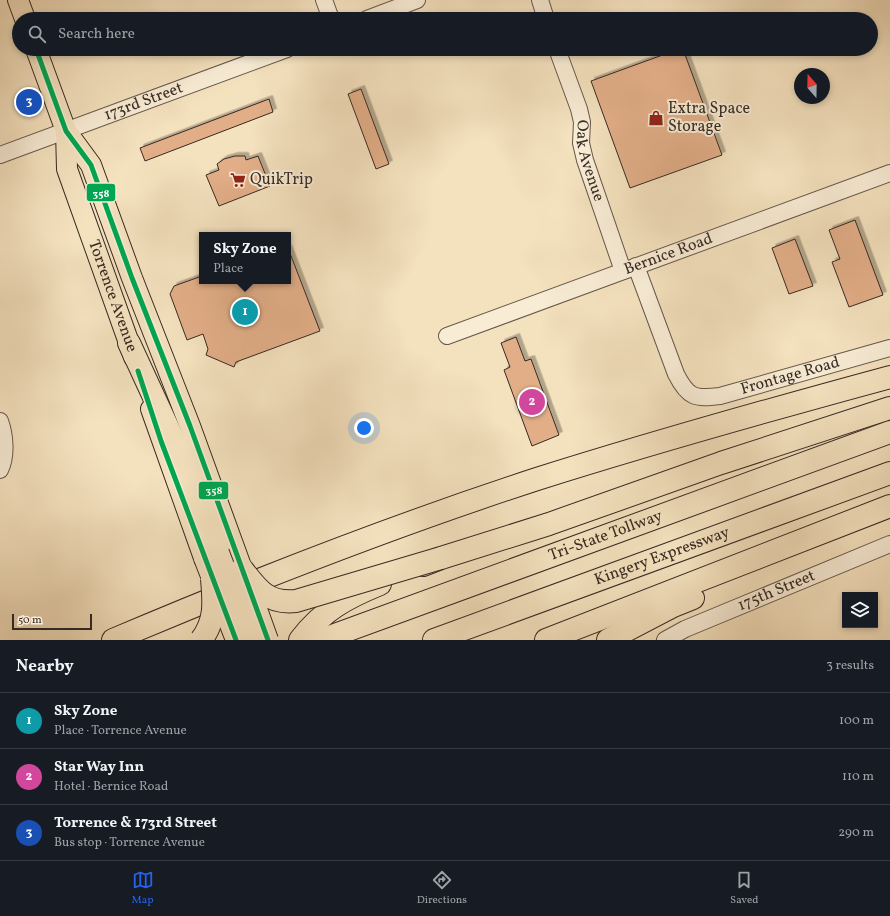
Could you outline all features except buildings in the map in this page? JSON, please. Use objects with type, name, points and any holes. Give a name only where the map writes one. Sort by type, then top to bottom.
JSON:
[{"type":"highway","points":[[129,343],[188,471],[251,640]]},
{"type":"highway","points":[[113,640],[279,572],[495,494],[645,445],[890,377]]},
{"type":"highway","points":[[242,569],[257,587],[267,596],[278,602],[296,601],[549,524],[714,465],[890,408]]},
{"type":"highway","name":"Tri-State Tollway","points":[[321,640],[890,432]]},
{"type":"highway","name":"Kingery Expressway","points":[[434,640],[890,474]]},
{"type":"highway","points":[[546,640],[890,506]]},
{"type":"highway","points":[[608,640],[673,606],[890,516]]},
{"type":"highway","points":[[300,640],[322,615],[339,602],[441,558]]},
{"type":"highway","points":[[201,640],[212,622],[214,606],[212,579]]},
{"type":"highway","points":[[255,601],[261,640]]},
{"type":"main road","points":[[18,0],[22,12]]},
{"type":"main road","name":"Torrence Avenue","points":[[39,56],[66,131],[91,165],[132,278],[190,426],[219,553],[212,579],[236,640]]},
{"type":"main road","name":"Torrence Avenue","points":[[66,131],[67,169],[129,343]]},
{"type":"main road","name":"Torrence Avenue","points":[[219,553],[242,569],[255,601],[268,640]]},
{"type":"street","points":[[324,0],[328,12]]},
{"type":"street","points":[[385,12],[417,0]]},
{"type":"street","points":[[540,0],[544,12]]},
{"type":"street","name":"173rd Street","points":[[0,155],[268,56]]},
{"type":"street","name":"Oak Avenue","points":[[560,56],[579,109],[582,122],[581,143],[585,160],[676,374],[681,385],[690,394]]},
{"type":"street","name":"Bernice Road","points":[[447,336],[890,173]]},
{"type":"street","name":"Frontage Road","points":[[690,394],[702,398],[720,396],[890,348]]},
{"type":"street","points":[[0,421],[4,432],[4,445],[0,470]]},
{"type":"street","name":"175th Street","points":[[665,640],[685,629],[890,544]]},
{"type":"transit line","name":"358","points":[[39,56],[66,131],[91,165],[132,278],[190,426],[268,640]]},
{"type":"transit line","name":"358","points":[[138,371],[161,441],[236,640]]},
{"type":"place","name":"Torrence & 173rd Street","points":[[29,102]]},
{"type":"place","name":"Extra Space Storage","points":[[656,118]]},
{"type":"place","name":"QuikTrip","points":[[238,180]]},
{"type":"place","name":"Sky Zone","points":[[245,312]]},
{"type":"place","name":"Star Way Inn","points":[[532,402]]}]
